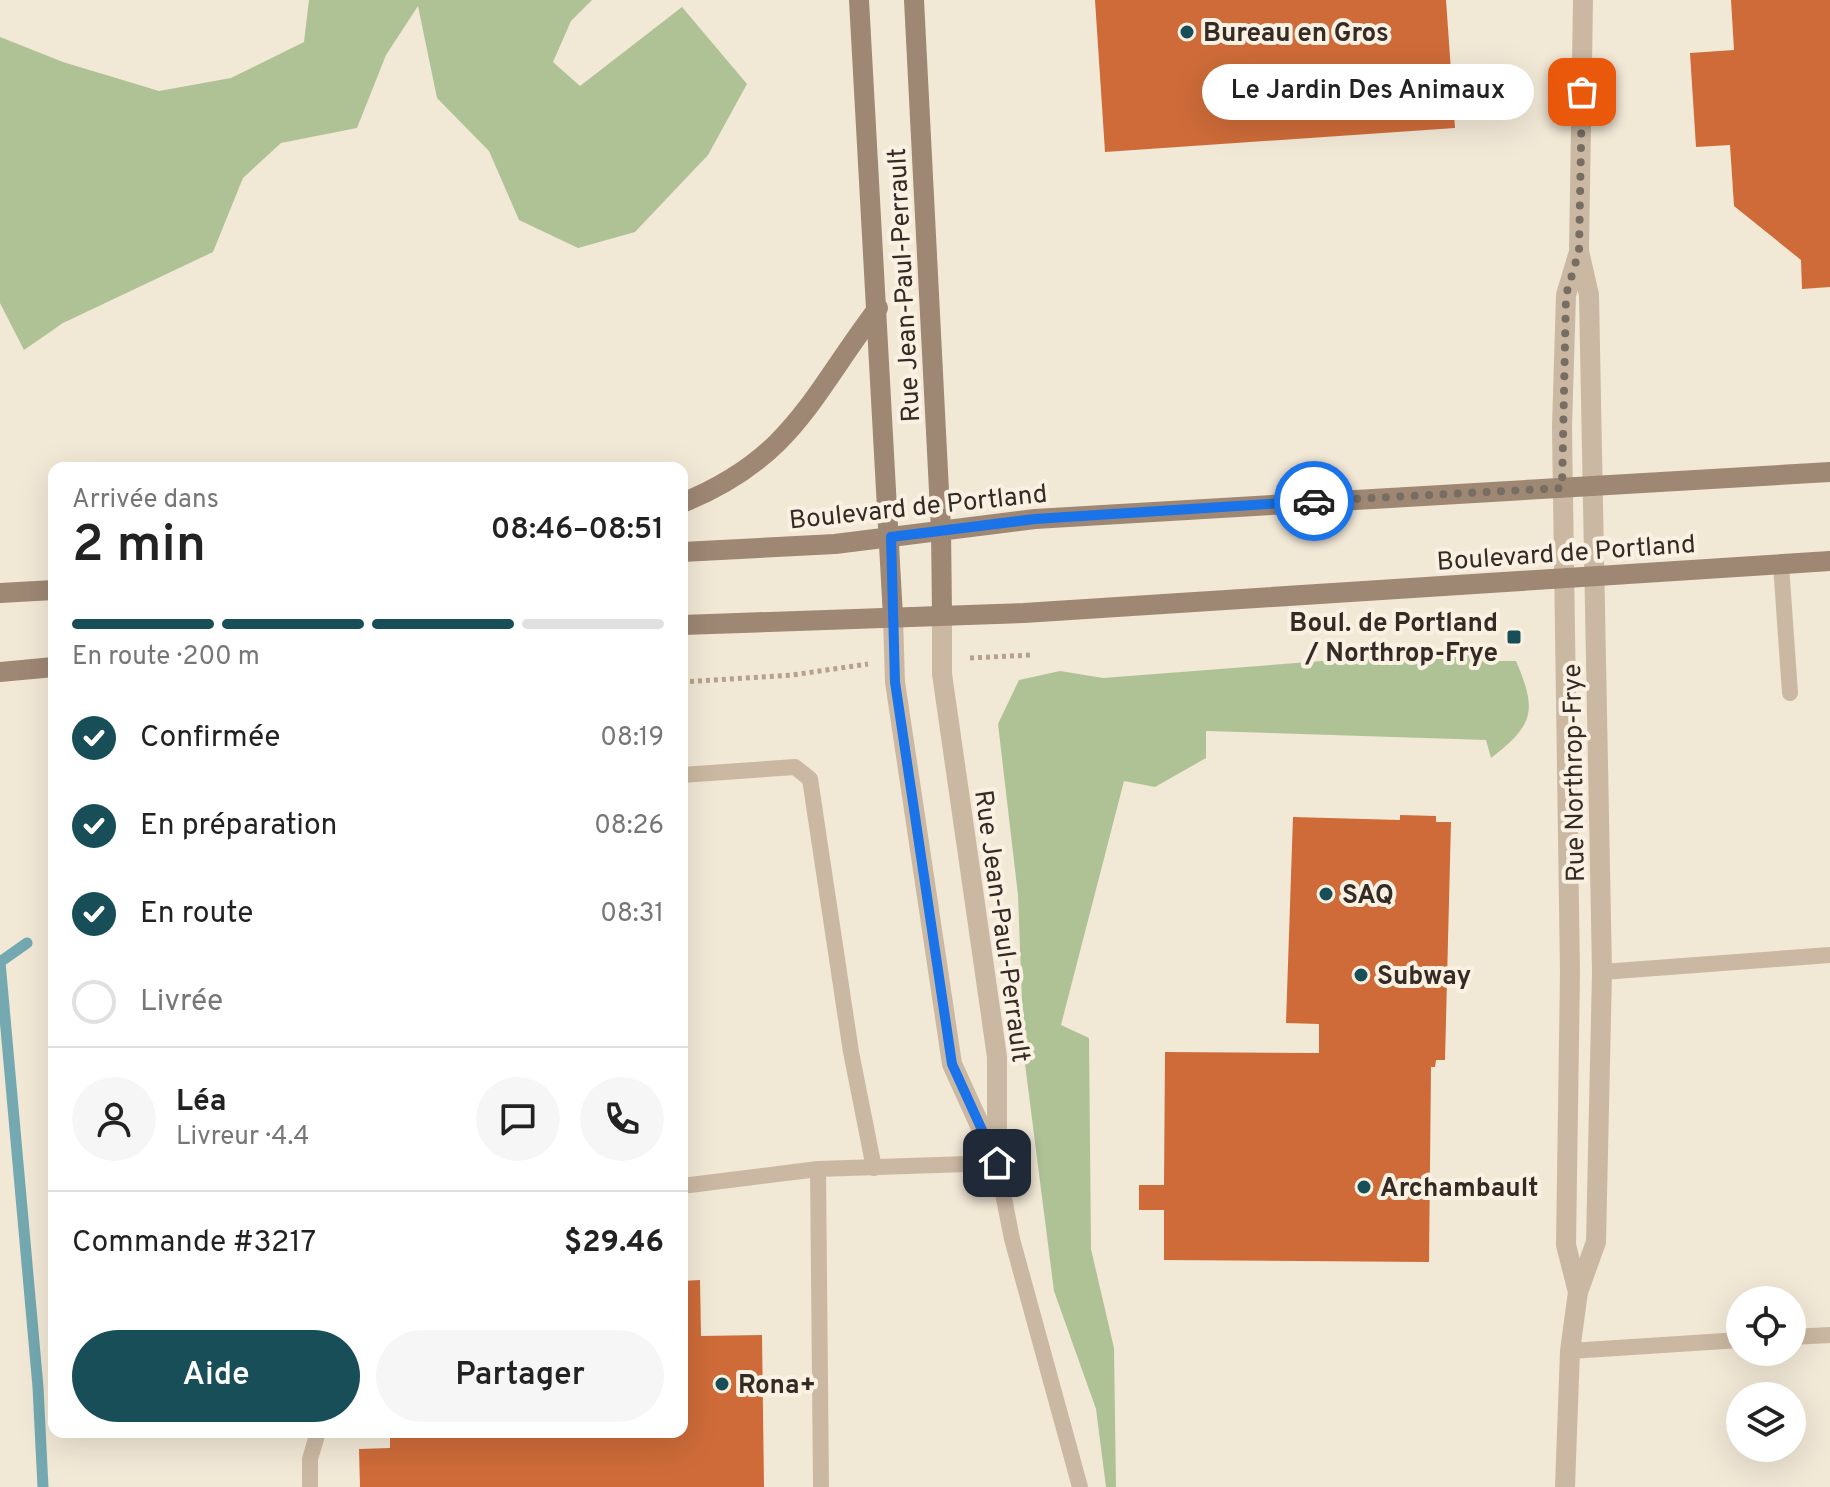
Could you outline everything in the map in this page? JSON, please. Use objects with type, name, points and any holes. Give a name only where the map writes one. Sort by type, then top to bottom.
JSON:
[{"type":"main road","name":"Rue Jean-Paul-Perrault","points":[[859,0],[891,537],[893,617]]},
{"type":"main road","name":"Rue Jean-Paul-Perrault","points":[[914,0],[941,530],[942,615]]},
{"type":"main road","points":[[688,500],[739,475],[780,442],[811,406],[837,361],[878,308]]},
{"type":"main road","name":"Boulevard de Portland","points":[[688,552],[891,537],[1035,519],[1830,472]]},
{"type":"main road","name":"Boulevard de Portland","points":[[688,625],[1024,613],[1830,561]]},
{"type":"main road","points":[[0,593],[48,590]]},
{"type":"main road","points":[[0,672],[48,668]]},
{"type":"street","name":"Rue Northrop-Frye","points":[[1565,1487],[1570,1351],[1578,1292],[1596,1242],[1602,972],[1589,295],[1579,251],[1583,0]]},
{"type":"street","name":"Rue Northrop-Frye","points":[[1578,1292],[1566,1245],[1570,973],[1562,488],[1566,295],[1579,251]]},
{"type":"street","name":"Rue Jean-Paul-Perrault","points":[[942,615],[942,674],[997,1057],[997,1163]]},
{"type":"street","name":"Rue Jean-Paul-Perrault","points":[[893,617],[895,682],[952,1064],[997,1163]]},
{"type":"lane","points":[[1781,565],[1790,693]]},
{"type":"lane","points":[[688,775],[795,767],[810,779],[851,1052],[874,1168]]},
{"type":"lane","points":[[1602,972],[1830,955]]},
{"type":"lane","points":[[688,1185],[818,1169],[997,1163],[1012,1239],[1080,1487]]},
{"type":"lane","points":[[818,1169],[821,1487]]},
{"type":"lane","points":[[1806,1336],[1830,1335]]},
{"type":"lane","points":[[1570,1351],[1726,1341]]},
{"type":"lane","points":[[310,1487],[310,1459],[316,1438]]},
{"type":"path","points":[[688,682],[792,675],[833,667]]},
{"type":"green space","points":[[309,0],[592,0],[571,21],[553,62],[580,86],[682,7],[747,84],[708,155],[635,232],[578,248],[519,220],[489,151],[437,98],[418,6],[386,55],[357,128],[281,143],[243,178],[213,252],[63,323],[24,350],[0,303],[0,37],[63,62],[159,91],[231,78],[304,42]]},
{"type":"green space","points":[[1451,651],[1492,661],[1516,661],[1523,678],[1529,705],[1528,716],[1516,736],[1491,758],[1486,740],[1206,731],[1206,758],[1155,787],[1124,781],[1061,1025],[1089,1038],[1091,1249],[1114,1348],[1116,1487],[1106,1487],[1096,1409],[1054,1291],[1024,1056],[1018,895],[998,724],[1019,680],[1060,671],[1103,678]]},
{"type":"building","points":[[1095,0],[1446,0],[1455,128],[1105,152]]},
{"type":"building","points":[[1731,0],[1830,0],[1830,287],[1802,289],[1801,260],[1734,206],[1730,145],[1696,147],[1690,53],[1734,50]]},
{"type":"building","points":[[1400,815],[1436,816],[1436,822],[1451,822],[1445,1060],[1436,1060],[1435,1067],[1431,1067],[1429,1262],[1164,1260],[1164,1210],[1139,1210],[1139,1185],[1164,1185],[1165,1052],[1319,1053],[1319,1024],[1286,1023],[1293,817],[1400,820]]},
{"type":"building","name":"Rona+","points":[[700,1280],[701,1336],[762,1335],[764,1487],[360,1487],[359,1449],[390,1448],[390,1438],[688,1438],[688,1281]]},
{"type":"waterway","points":[[27,943],[0,962],[38,1387],[43,1487]]},
{"type":"way so far","points":[[1314,501],[1562,488],[1566,295],[1579,251],[1582,92]]},
{"type":"place","name":"Bureau en Gros","points":[[1187,32]]},
{"type":"place","name":"Le Jardin Des Animaux","points":[[1582,92]]},
{"type":"place","name":"Boul. de Portland / Northrop-Frye","points":[[1514,637]]},
{"type":"place","name":"SAQ","points":[[1326,894]]},
{"type":"place","name":"Subway","points":[[1361,975]]},
{"type":"place","name":"Archambault","points":[[1364,1187]]},
{"type":"place","name":"Rona+","points":[[722,1384]]},
{"type":"route","points":[[997,1163],[952,1064],[895,682],[891,537],[1035,519],[1314,501]]}]
